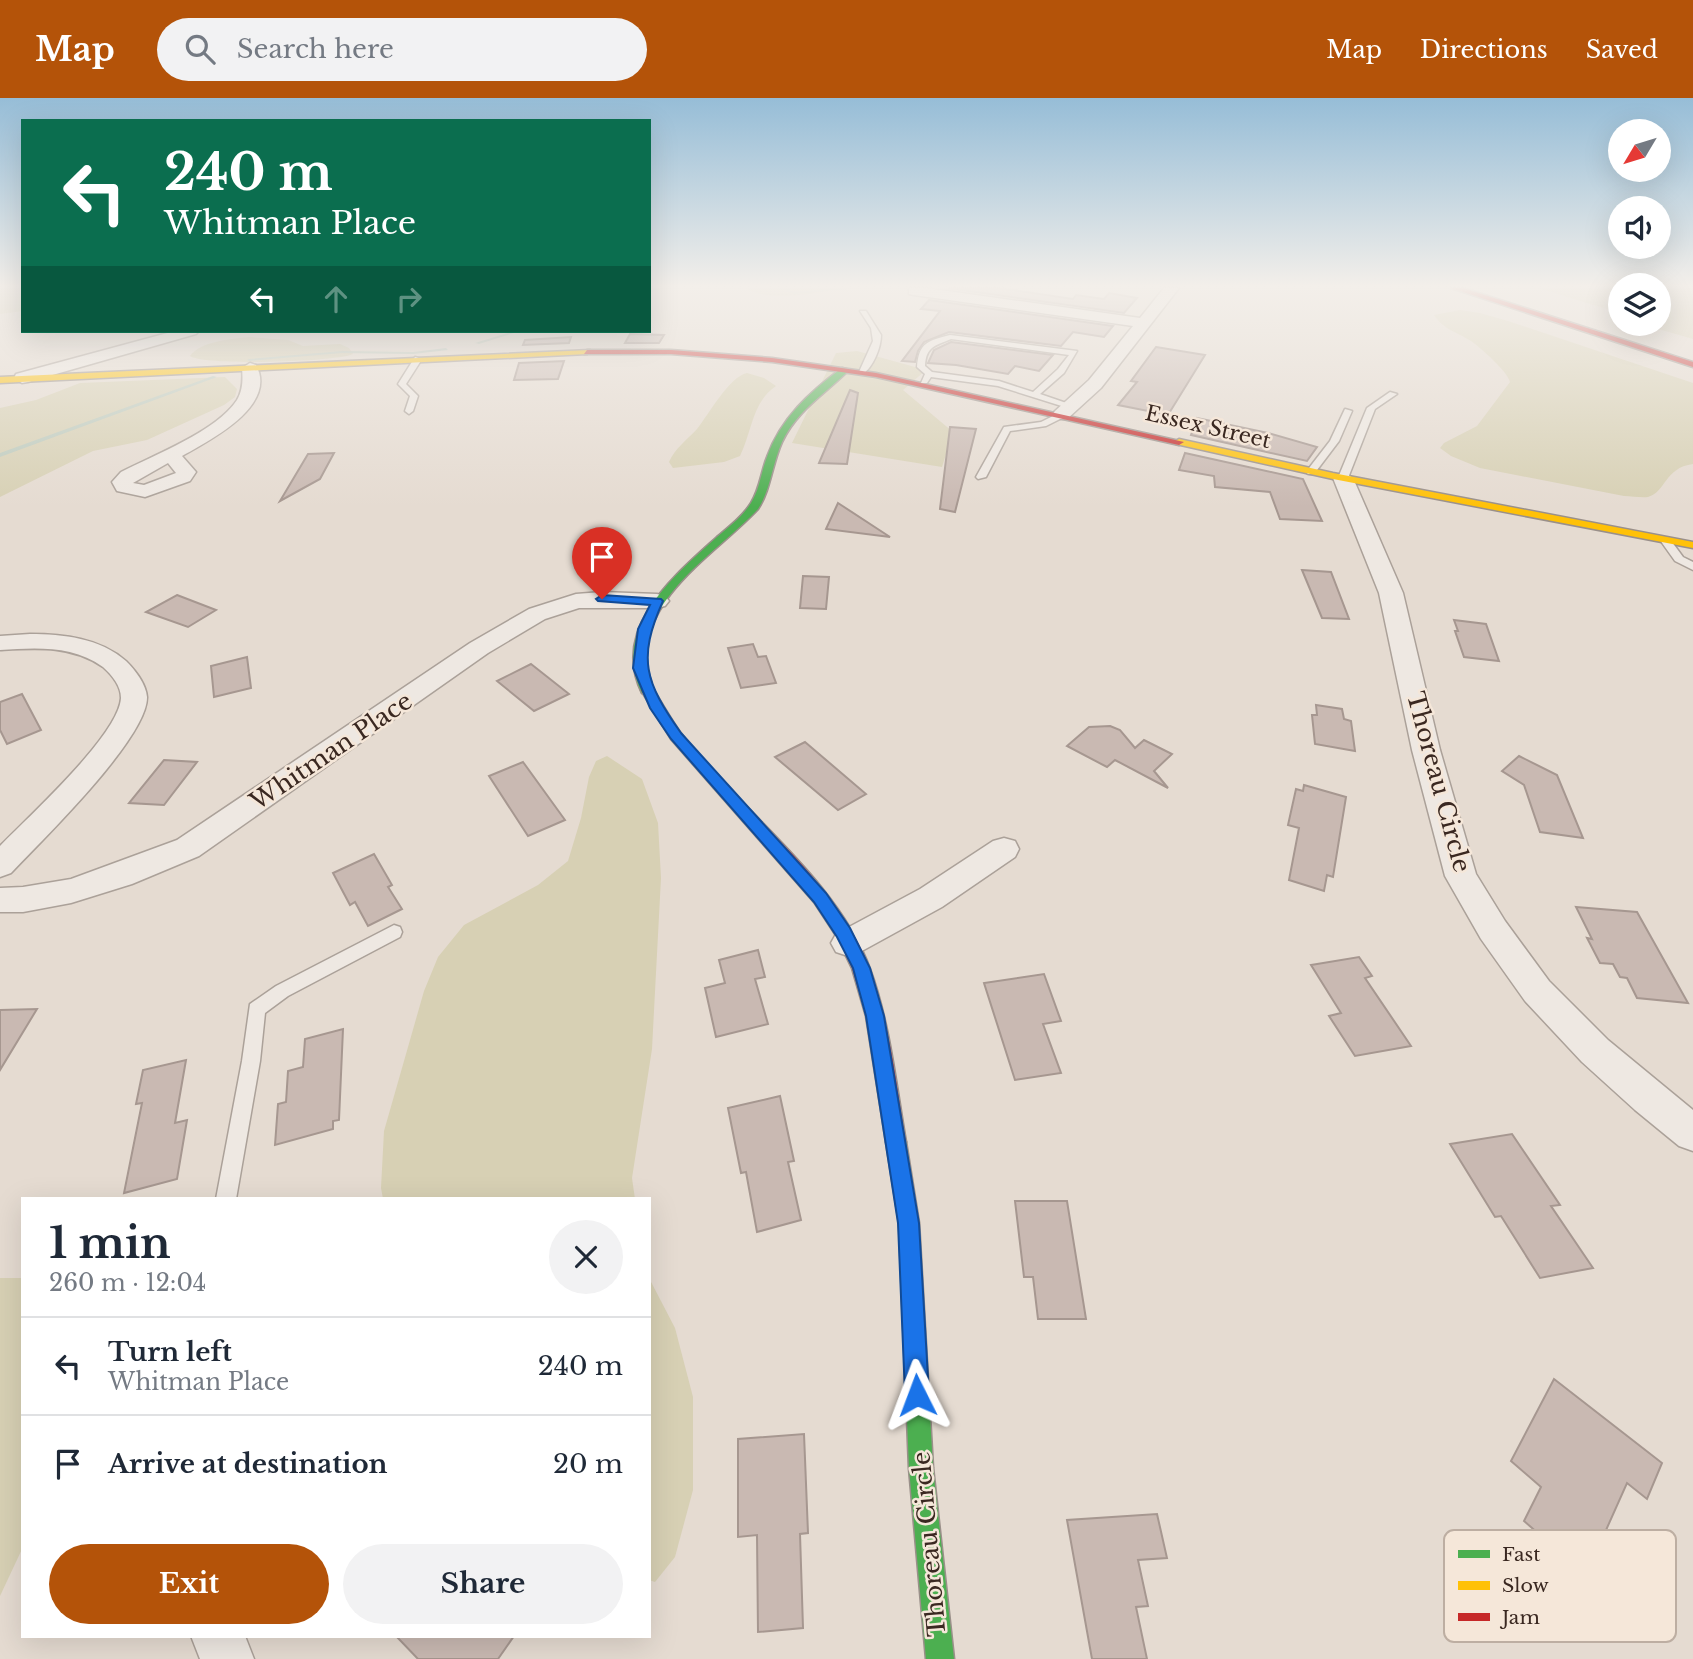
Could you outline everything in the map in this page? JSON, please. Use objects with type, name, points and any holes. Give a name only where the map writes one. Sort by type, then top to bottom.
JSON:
[{"type":"main road","name":"Essex Street","points":[[0,380],[384,361]]},
{"type":"main road","name":"Essex Street","points":[[778,361],[926,379],[1311,472],[1693,545]]},
{"type":"main road","name":"Thoreau Circle","points":[[845,370],[809,395],[785,423],[766,482],[755,506],[657,601],[645,629],[639,668],[656,708],[676,736],[820,898],[861,968],[875,1016],[909,1223],[921,1468],[940,1659]]},
{"type":"street","points":[[22,378],[84,361]]},
{"type":"street","points":[[1066,411],[1095,384],[1114,361]]},
{"type":"street","points":[[170,454],[234,414],[249,392],[252,379],[250,368]]},
{"type":"street","name":"Thoreau Circle","points":[[1343,478],[1391,593],[1426,750],[1461,876],[1493,930],[1537,991],[1595,1051],[1693,1133]]},
{"type":"street","name":"Whitman Place","points":[[0,900],[77,889],[134,871],[188,848],[479,648],[537,614],[589,600],[657,601]]},
{"type":"street","points":[[0,643],[32,640],[66,642],[97,650],[120,668],[131,685],[134,702],[125,722],[98,759],[0,865]]},
{"type":"street","points":[[848,943],[932,898],[1004,849]]},
{"type":"street","points":[[219,1638],[227,1659]]},
{"type":"lane","points":[[409,411],[414,396],[402,384],[417,361]]},
{"type":"lane","points":[[863,372],[868,361]]},
{"type":"lane","points":[[921,361],[926,379],[999,384],[1034,395],[1066,411]]},
{"type":"lane","points":[[1034,395],[1068,361]]},
{"type":"lane","points":[[1343,478],[1371,408],[1393,394]]},
{"type":"lane","points":[[981,477],[1007,429],[1043,424],[1066,411]]},
{"type":"lane","points":[[1311,472],[1334,441],[1348,411]]},
{"type":"lane","points":[[1665,540],[1679,559],[1693,567]]},
{"type":"lane","points":[[226,1197],[251,1061],[256,1009],[282,991],[394,932]]},
{"type":"shaded area","points":[[218,361],[290,361],[270,362]]},
{"type":"shaded area","points":[[832,361],[893,361],[926,370],[903,390],[953,432],[942,467],[792,443]]},
{"type":"shaded area","points":[[1494,361],[1627,361],[1693,383],[1693,464],[1676,470],[1654,494],[1642,497],[1624,496],[1480,468],[1451,456],[1440,448],[1444,443],[1477,426],[1510,382]]},
{"type":"shaded area","points":[[747,373],[764,378],[776,386],[757,409],[740,456],[724,462],[673,468],[669,462],[674,452],[697,429],[733,381]]},
{"type":"shaded area","points":[[225,377],[237,389],[235,397],[224,405],[147,440],[93,451],[0,497],[0,408],[36,400],[80,383]]},
{"type":"shaded area","points":[[607,756],[642,779],[658,823],[661,878],[652,1049],[632,1178],[635,1197],[383,1197],[384,1131],[424,991],[438,957],[464,925],[538,885],[568,861],[581,818],[589,777],[596,761]]},
{"type":"shaded area","points":[[0,1278],[21,1278],[21,1551],[0,1596]]},
{"type":"shaded area","points":[[651,1282],[675,1328],[693,1397],[693,1490],[675,1557],[655,1582],[651,1581]]},
{"type":"building","points":[[564,361],[558,379],[514,380],[519,363]]},
{"type":"building","points":[[929,361],[1048,361],[1039,371],[1015,366],[1008,374],[928,363]]},
{"type":"building","points":[[1146,361],[1201,361],[1168,415],[1118,405],[1137,382],[1131,381]]},
{"type":"building","points":[[850,390],[858,393],[847,464],[819,463]]},
{"type":"building","points":[[1197,418],[1317,447],[1307,461],[1191,435]]},
{"type":"building","points":[[950,427],[976,429],[955,512],[940,509]]},
{"type":"building","points":[[334,453],[320,479],[280,501],[308,454]]},
{"type":"building","points":[[1185,453],[1303,479],[1322,521],[1280,519],[1270,492],[1215,487],[1214,476],[1179,470]]},
{"type":"building","points":[[838,503],[890,537],[826,529]]},
{"type":"building","points":[[1302,570],[1331,572],[1349,619],[1322,618]]},
{"type":"building","points":[[803,576],[829,577],[826,609],[800,608]]},
{"type":"building","points":[[177,595],[216,610],[188,627],[146,612]]},
{"type":"building","points":[[1454,620],[1486,624],[1499,661],[1464,657]]},
{"type":"building","points":[[753,644],[758,657],[766,656],[776,683],[741,688],[728,648]]},
{"type":"building","points":[[247,657],[251,688],[214,697],[211,666]]},
{"type":"building","points":[[531,664],[569,694],[534,711],[497,681]]},
{"type":"building","points":[[22,694],[41,730],[7,744],[0,730],[0,702]]},
{"type":"building","points":[[1316,705],[1342,709],[1344,719],[1351,721],[1355,751],[1315,744],[1312,715],[1317,715]]},
{"type":"building","points":[[1110,726],[1120,730],[1135,748],[1144,740],[1172,754],[1154,771],[1168,788],[1115,760],[1107,767],[1067,746],[1089,727]]},
{"type":"building","points":[[805,742],[866,794],[838,810],[775,757]]},
{"type":"building","points":[[1519,756],[1557,775],[1583,838],[1540,832],[1524,785],[1502,771]]},
{"type":"building","points":[[164,760],[197,762],[164,805],[129,803]]},
{"type":"building","points":[[523,762],[565,820],[528,836],[489,776]]},
{"type":"building","points":[[1304,785],[1346,797],[1333,877],[1327,875],[1324,891],[1289,880],[1299,828],[1288,825],[1296,789],[1303,791]]},
{"type":"building","points":[[374,854],[392,885],[388,887],[402,909],[368,926],[355,902],[350,905],[333,873]]},
{"type":"building","points":[[1576,907],[1637,912],[1688,1003],[1637,998],[1627,978],[1620,977],[1613,964],[1600,963],[1587,938],[1592,939]]},
{"type":"building","points":[[758,950],[765,977],[755,979],[768,1024],[716,1037],[705,988],[725,983],[719,960]]},
{"type":"building","points":[[1359,957],[1372,976],[1365,978],[1411,1046],[1355,1056],[1329,1016],[1341,1013],[1311,965]]},
{"type":"building","points":[[1044,974],[1061,1021],[1043,1024],[1061,1073],[1015,1080],[984,983]]},
{"type":"building","points":[[37,1009],[0,1070],[0,1010]]},
{"type":"building","points":[[343,1029],[339,1120],[333,1121],[333,1129],[275,1145],[278,1104],[286,1102],[288,1071],[303,1067],[305,1039]]},
{"type":"building","points":[[186,1060],[175,1123],[187,1120],[177,1179],[124,1193],[142,1103],[136,1104],[143,1070]]},
{"type":"building","points":[[780,1096],[794,1161],[788,1162],[801,1220],[757,1232],[746,1172],[741,1173],[728,1108]]},
{"type":"building","points":[[1512,1134],[1560,1205],[1551,1206],[1593,1268],[1540,1278],[1501,1216],[1495,1217],[1450,1144]]},
{"type":"building","points":[[1015,1201],[1067,1201],[1086,1319],[1038,1319],[1033,1277],[1024,1277]]},
{"type":"building","points":[[1554,1379],[1662,1463],[1647,1499],[1627,1483],[1606,1530],[1534,1530],[1524,1521],[1541,1487],[1511,1461]]},
{"type":"building","points":[[804,1434],[808,1533],[800,1534],[803,1628],[758,1632],[757,1535],[738,1537],[738,1439]]},
{"type":"building","points":[[1157,1514],[1167,1558],[1138,1560],[1148,1606],[1136,1607],[1147,1659],[1092,1659],[1067,1520]]},
{"type":"building","points":[[398,1638],[513,1638],[498,1659],[418,1659]]},
{"type":"waterway","points":[[0,455],[215,377]]},
{"type":"traffic: fast","points":[[647,690],[639,660],[642,634],[653,610],[670,587],[754,507],[763,488],[772,456],[785,429],[811,397],[845,370]]},
{"type":"traffic: fast","points":[[896,1142],[909,1223],[921,1468],[940,1659]]},
{"type":"traffic: slow","points":[[0,380],[402,361]]},
{"type":"traffic: slow","points":[[1179,442],[1333,476],[1693,545]]},
{"type":"traffic: jam","points":[[778,361],[876,375],[1179,442]]},
{"type":"traffic: jam","points":[[1680,361],[1693,365]]},
{"type":"traffic: jam","points":[[647,690],[676,736],[820,898],[844,933],[861,968],[875,1016],[896,1142]]},
{"type":"route","points":[[602,599],[657,601],[640,647],[639,668],[656,708],[676,736],[730,799],[820,898],[844,933],[861,968],[875,1016],[909,1223],[917,1395]]}]
